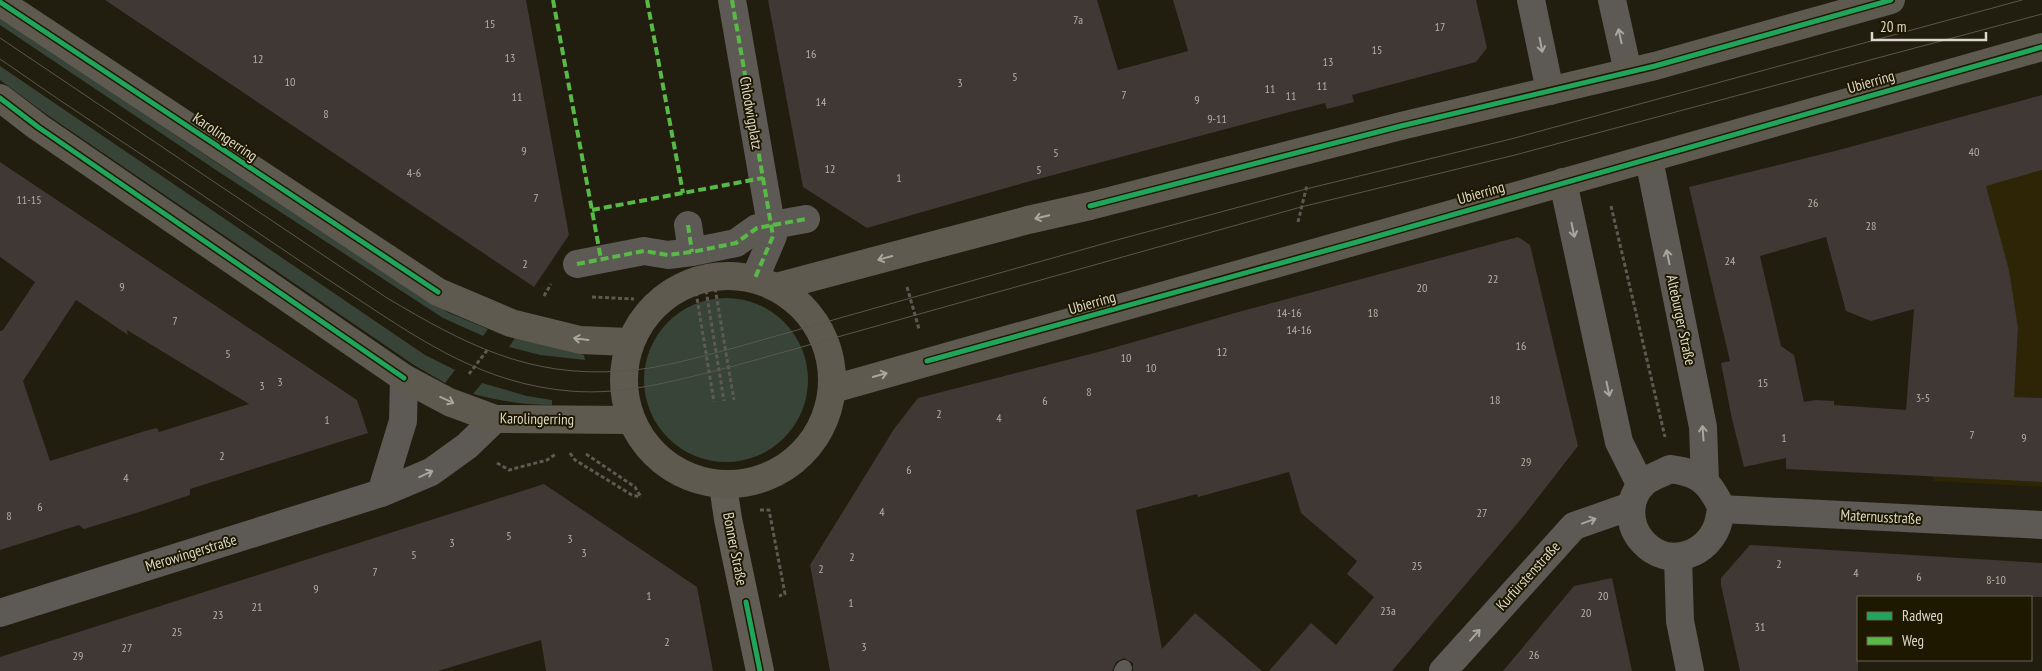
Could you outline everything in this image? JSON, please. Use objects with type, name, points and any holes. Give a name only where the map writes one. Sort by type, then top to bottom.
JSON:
[{"type":"main road","points":[[765,282],[1090,206],[1401,126],[1628,72],[1891,0]]},
{"type":"main road","name":"Karolingerring","points":[[0,2],[438,292],[511,323],[580,340],[630,342]]},
{"type":"main road","name":"Ubierring","points":[[833,389],[2042,47]]},
{"type":"main road","name":"Karolingerring","points":[[0,98],[46,132],[404,378],[448,402],[495,419],[630,420]]},
{"type":"main road","points":[[724,275],[765,282],[799,302],[817,324],[826,341],[832,364],[833,389],[822,428],[798,459],[763,479],[723,486],[673,470],[651,452],[630,420],[622,390],[623,371],[630,342],[645,315],[667,294],[694,280],[724,275]]},
{"type":"main road","name":"Bonner Straße","points":[[723,486],[760,671]]},
{"type":"street","name":"Chlodwigplatz","points":[[732,0],[773,236],[765,282]]},
{"type":"street","points":[[1531,0],[1550,91]]},
{"type":"street","points":[[1612,0],[1628,72]]},
{"type":"street","name":"Alteburger Straße","points":[[1649,159],[1703,427],[1705,482]]},
{"type":"street","points":[[1563,182],[1620,442],[1636,496]]},
{"type":"street","points":[[696,268],[757,228],[806,219]]},
{"type":"street","points":[[688,225],[696,268]]},
{"type":"street","points":[[577,264],[644,251],[668,255],[696,268]]},
{"type":"street","points":[[382,493],[403,421],[404,378]]},
{"type":"street","name":"Merowingerstraße","points":[[0,613],[382,493],[431,472],[467,446],[495,419]]},
{"type":"street","points":[[1670,469],[1692,474],[1705,482],[1715,495],[1721,509],[1716,529],[1708,542],[1696,553],[1678,558],[1666,557],[1649,549],[1638,538],[1632,518],[1636,496],[1647,480],[1670,469]]},
{"type":"street","name":"Kurfürstenstraße","points":[[1443,671],[1574,526],[1636,496]]},
{"type":"street","name":"Maternusstraße","points":[[1721,509],[2042,525]]},
{"type":"street","points":[[1678,558],[1680,622],[1690,671]]},
{"type":"path","points":[[1299,228],[1298,221],[1308,179]]},
{"type":"path","points":[[1612,206],[1671,461],[1670,469]]},
{"type":"path","points":[[696,268],[724,401]]},
{"type":"path","points":[[696,268],[714,402]]},
{"type":"path","points":[[713,274],[734,400]]},
{"type":"path","points":[[906,282],[920,333]]},
{"type":"path","points":[[590,297],[634,299]]},
{"type":"path","points":[[467,446],[509,470],[547,460],[563,450]]},
{"type":"path","points":[[568,450],[578,448]]},
{"type":"path","points":[[575,460],[632,495],[641,497],[635,487],[586,454]]},
{"type":"path","points":[[759,510],[769,510],[785,594]]},
{"type":"shaded area","points":[[2042,95],[2042,487],[1933,481],[1940,392],[1936,204]]},
{"type":"green space","points":[[0,17],[220,165],[447,312],[488,329],[483,336],[443,318],[216,170],[0,25]]},
{"type":"green space","points":[[0,66],[425,355],[455,370],[445,383],[414,365],[46,114],[0,80]]},
{"type":"green space","points":[[734,298],[757,304],[772,312],[784,322],[794,334],[805,356],[808,380],[805,404],[794,426],[784,438],[772,448],[750,459],[718,462],[702,459],[680,448],[658,426],[647,404],[644,372],[647,356],[658,334],[680,312],[702,301]]},
{"type":"green space","points":[[515,338],[584,355],[585,360],[540,355],[509,347]]},
{"type":"green space","points":[[482,383],[527,396],[552,400],[552,405],[512,402],[473,394]]},
{"type":"building","points":[[105,0],[526,0],[569,235],[534,287]]},
{"type":"building","points":[[768,0],[1097,0],[1118,70],[1188,51],[1173,0],[1476,0],[1487,48],[1476,62],[1352,95],[1354,102],[1327,109],[1325,103],[1286,113],[1027,182],[867,228],[803,187]]},
{"type":"building","points":[[2042,95],[2042,170],[1986,186],[2009,270],[2018,328],[2014,397],[2042,398],[2042,482],[1786,469],[1786,458],[1744,467],[1721,363],[1730,361],[1689,187],[1835,151]],"holes":[[[1826,237],[1846,311],[1871,321],[1914,309],[1906,410],[1834,405],[1834,401],[1816,400],[1804,402],[1794,355],[1781,346],[1760,256]]]},
{"type":"building","points":[[0,162],[357,400],[368,433],[190,489],[190,495],[133,514],[84,529],[79,525],[0,550],[0,331],[3,330],[35,282],[0,257]],"holes":[[[76,300],[128,335],[127,330],[249,404],[159,432],[157,428],[145,431],[50,461],[23,381]]]},
{"type":"building","points":[[1518,237],[1530,245],[1578,446],[1522,518],[1392,671],[1269,671],[1311,623],[1336,645],[1374,597],[1347,574],[1357,561],[1301,513],[1289,472],[1198,497],[1197,494],[1136,510],[1162,649],[1195,613],[1262,671],[1133,671],[1133,663],[1124,658],[1116,662],[1112,671],[830,671],[810,565],[894,429],[918,398],[1102,351],[1242,311]]},
{"type":"building","points":[[544,484],[697,587],[713,671],[546,671],[541,640],[438,671],[0,671],[0,657]]},
{"type":"building","points":[[1750,545],[2042,563],[2042,597],[1857,596],[1858,671],[1740,671],[1721,578]]},
{"type":"building","points":[[1612,578],[1632,671],[1503,671],[1574,586]]},
{"type":"tram line","points":[[0,38],[387,298],[416,315],[443,330],[498,354],[527,363],[557,369],[588,372],[650,368],[704,356],[1113,241],[1306,189],[1511,139],[2022,0]]},
{"type":"tram line","points":[[0,59],[309,267],[383,316],[433,346],[484,371],[511,380],[540,387],[591,392],[632,389],[734,366],[1301,207],[1515,155],[2042,14]]},
{"type":"marked path","points":[[553,0],[601,259]]},
{"type":"marked path","points":[[647,0],[683,193]]},
{"type":"marked path","points":[[732,0],[773,236],[755,278]]},
{"type":"marked path","points":[[592,210],[763,178]]},
{"type":"marked path","points":[[577,264],[644,251],[668,255],[692,252],[736,243],[757,228],[806,219]]},
{"type":"marked path","points":[[688,225],[692,252]]},
{"type":"cycle path","points":[[1090,206],[1401,126],[1655,66],[1891,0]]},
{"type":"cycle path","points":[[0,2],[438,292]]},
{"type":"cycle path","points":[[927,361],[1357,242],[2042,47]]},
{"type":"cycle path","points":[[0,98],[38,127],[404,378]]},
{"type":"cycle path","points":[[746,602],[760,671]]}]
